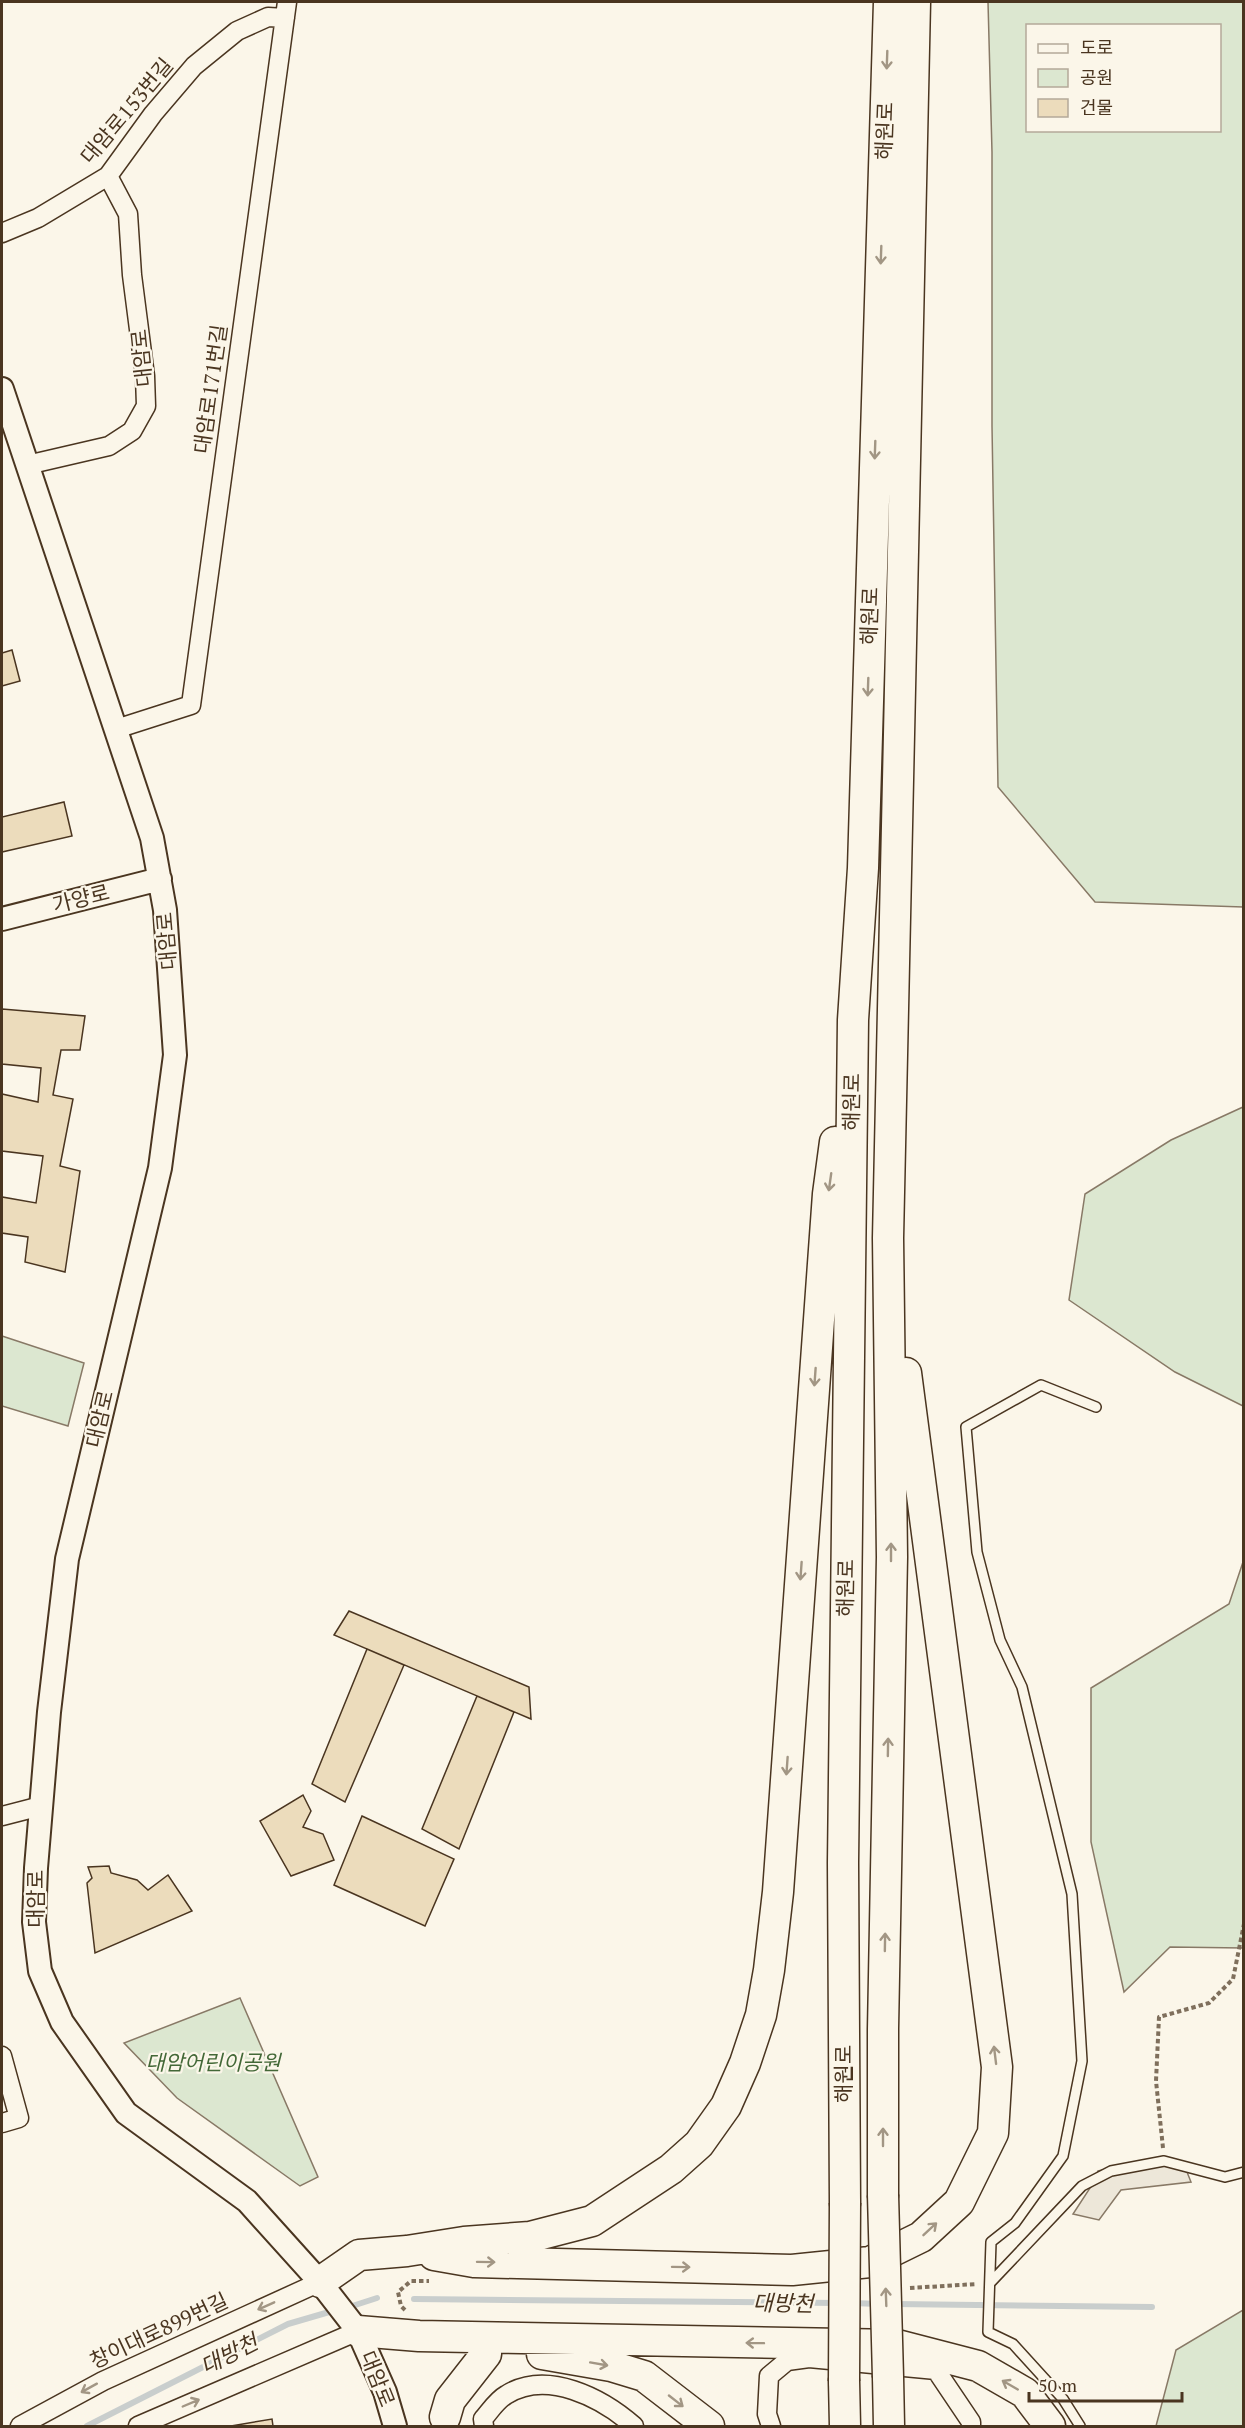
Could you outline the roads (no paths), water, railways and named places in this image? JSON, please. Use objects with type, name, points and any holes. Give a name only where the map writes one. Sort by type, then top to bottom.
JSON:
[{"type":"highway","name":"해원로","points":[[845,2427],[843,1863],[853,1020],[863,868],[888,2]]},
{"type":"highway","name":"해원로","points":[[889,2427],[883,2195],[883,2017],[891,1557],[888,1238],[915,2]]},
{"type":"highway","points":[[320,2282],[359,2255],[407,2251],[464,2242],[530,2237],[592,2221],[671,2169],[699,2144],[726,2106],[745,2063],[761,2015],[769,1971],[778,1892],[828,1194],[853,1020]]},
{"type":"highway","points":[[407,2251],[474,2262],[745,2269],[792,2270],[870,2262],[921,2237],[958,2202],[993,2133],[997,2067],[888,1238]]},
{"type":"highway","points":[[358,2331],[419,2336],[897,2345],[978,2366],[1024,2393],[1050,2427]]},
{"type":"highway","points":[[358,2331],[392,2350],[546,2354],[611,2366],[644,2376],[709,2427]]},
{"type":"highway","points":[[447,2422],[450,2400],[486,2354]]},
{"type":"street","name":"대암로153번길","points":[[2,233],[38,218],[108,176],[153,114],[194,66],[237,31],[286,10]]},
{"type":"street","name":"대암로171번길","points":[[116,729],[191,705],[286,10]]},
{"type":"street","name":"대암로","points":[[27,465],[109,446],[132,431],[146,406],[145,376],[132,276],[128,214],[108,176]]},
{"type":"street","name":"대암로","points":[[2,390],[152,838],[165,910],[175,1055],[160,1168],[67,1559],[49,1712],[41,1806],[34,1922],[40,1971],[62,2022],[126,2113],[247,2201],[320,2282],[358,2331],[385,2392],[395,2427]]},
{"type":"street","name":"가양로","points":[[2,919],[160,879]]},
{"type":"street","points":[[2,1816],[41,1806]]},
{"type":"street","points":[[2,2056],[19,2118],[2,2123]]},
{"type":"street","name":"창이대로899번길","points":[[20,2427],[103,2381],[320,2282]]},
{"type":"street","points":[[138,2427],[358,2331]]},
{"type":"street","points":[[771,2427],[767,2414],[769,2376],[787,2361],[808,2358],[936,2370],[971,2422],[971,2427]]},
{"type":"street","points":[[484,2427],[483,2419],[505,2395],[533,2384],[584,2393],[620,2414],[634,2427]]},
{"type":"lane","points":[[1080,2427],[1063,2399],[1013,2344],[988,2332],[991,2242],[1015,2223],[1063,2156],[1082,2061],[1072,1894],[1022,1687],[1000,1640],[977,1552],[966,1427],[1041,1385],[1096,1407]]},
{"type":"lane","points":[[990,2283],[1082,2186],[1111,2170],[1164,2161],[1225,2177],[1244,2172]]},
{"type":"waterway","name":"대방천","points":[[346,2308],[377,2298]]},
{"type":"waterway","name":"대방천","points":[[414,2299],[836,2303]]},
{"type":"waterway","name":"대방천","points":[[853,2303],[878,2304]]},
{"type":"waterway","name":"대방천","points":[[895,2304],[1152,2307]]},
{"type":"waterway","name":"대방천","points":[[87,2426],[288,2324],[336,2310]]},
{"type":"park label","name":"대암어린이공원","points":[[213,2063]]}]
